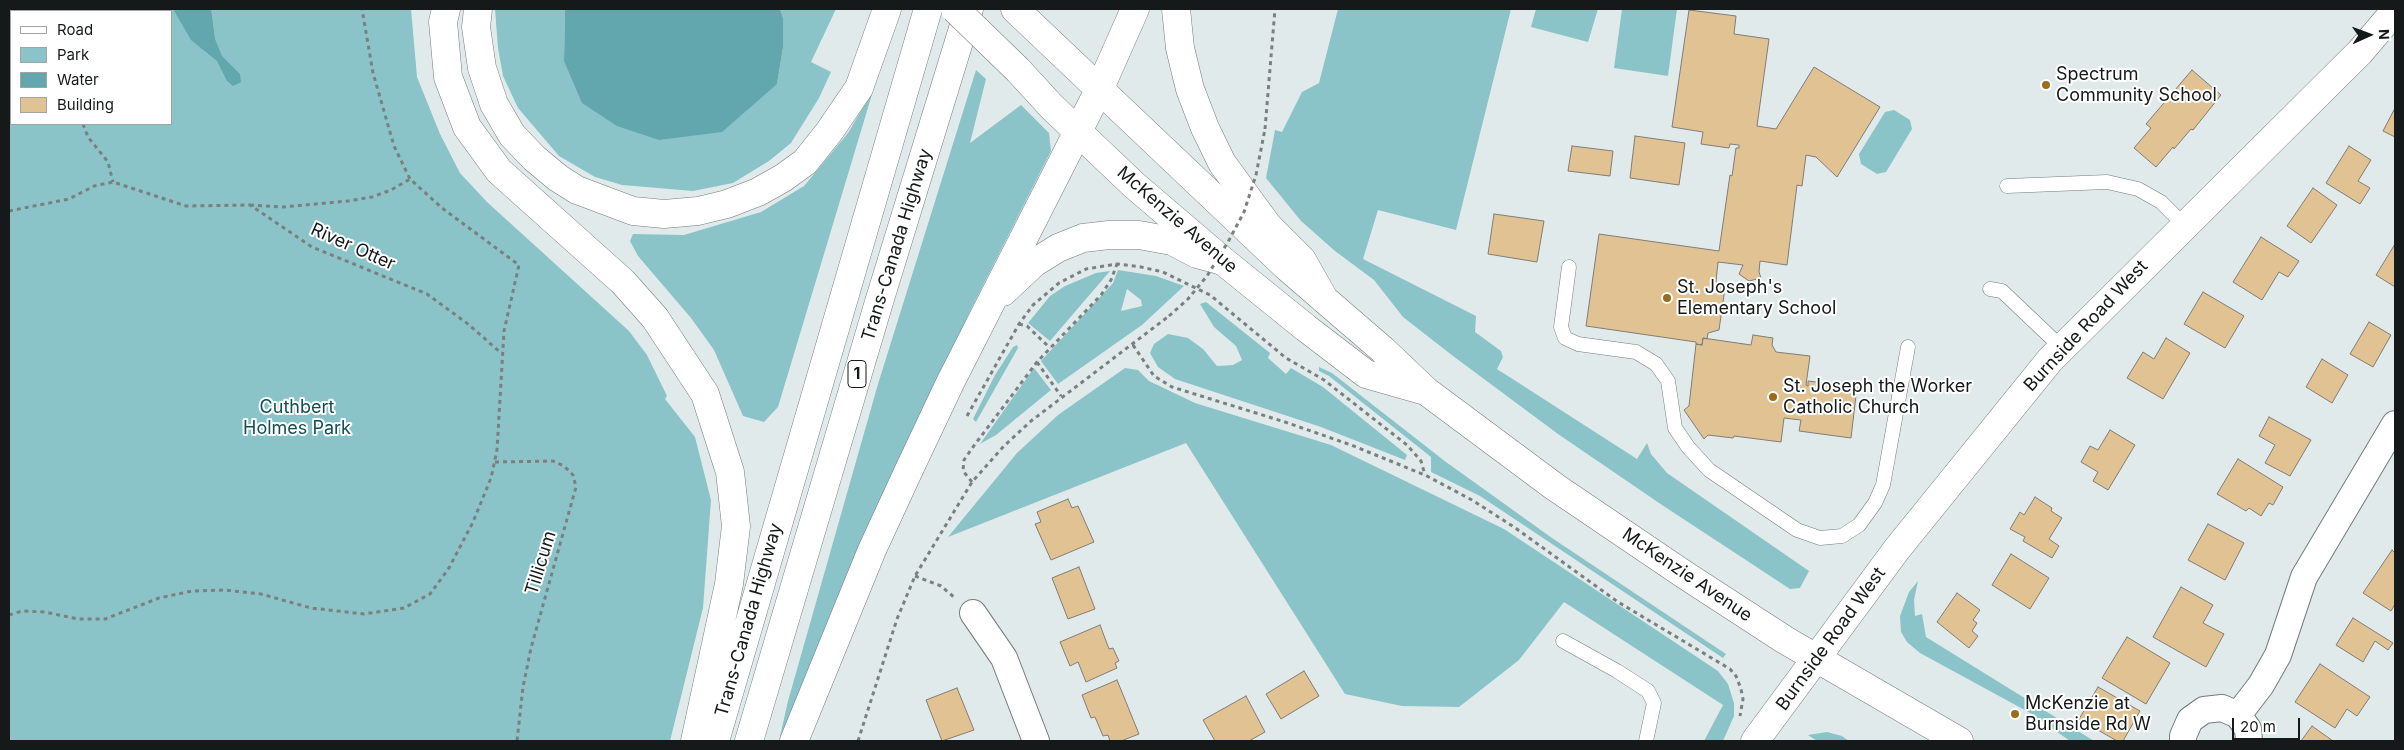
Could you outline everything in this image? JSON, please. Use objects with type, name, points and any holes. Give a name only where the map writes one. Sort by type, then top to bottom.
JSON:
[{"type":"main road","points":[[446,9],[443,22],[448,77],[467,128],[500,171],[623,282],[655,318],[705,394],[730,472],[736,526],[729,584],[695,741]]},
{"type":"main road","points":[[478,9],[476,27],[482,68],[494,104],[512,135],[552,173],[578,190],[632,211],[664,214],[698,211],[727,204],[758,192],[783,178],[805,162],[829,132],[859,88],[881,31],[887,9]]},
{"type":"main road","name":"Trans-Canada Highway","points":[[715,741],[928,9]]},
{"type":"main road","name":"McKenzie Avenue","points":[[955,9],[1134,186],[1223,261],[1366,374],[1426,391]]},
{"type":"main road","name":"Trans-Canada Highway","points":[[749,741],[868,339],[969,9]]},
{"type":"main road","points":[[794,741],[872,550],[950,382],[1100,88],[1135,9]]},
{"type":"main road","points":[[1176,9],[1180,48],[1190,89],[1205,128],[1222,163],[1268,226],[1302,260],[1324,299]]},
{"type":"main road","name":"Burnside Road West","points":[[1755,741],[1817,660],[1896,549],[2062,348],[2360,52],[2394,14]]},
{"type":"main road","name":"McKenzie Avenue","points":[[1024,17],[1288,268],[1383,350],[1426,391],[1555,487],[1693,580],[1817,660],[1959,741]]},
{"type":"main road","points":[[991,303],[1034,264],[1058,248],[1083,238],[1109,234],[1172,241],[1197,254],[1223,261]]},
{"type":"street","points":[[2238,715],[2261,686],[2278,655],[2304,577],[2395,424]]},
{"type":"street","points":[[973,613],[1004,658],[1036,741]]},
{"type":"street","points":[[2184,741],[2183,736],[2190,720],[2204,710],[2222,708],[2238,715],[2248,729],[2249,741]]},
{"type":"lane","points":[[2007,186],[2107,182],[2138,189],[2161,202],[2184,225]]},
{"type":"lane","points":[[1569,267],[1561,327],[1565,338],[1578,344],[1636,352],[1656,364],[1668,381],[1675,428],[1688,447],[1709,470],[1797,530],[1820,538],[1842,536],[1859,525],[1875,503],[1883,485],[1908,347]]},
{"type":"lane","points":[[1990,289],[2002,291],[2062,348]]},
{"type":"lane","points":[[1563,641],[1648,691],[1654,703],[1646,741]]},
{"type":"path","points":[[9,615],[22,611],[45,612],[78,619],[105,618],[159,598],[192,591],[224,590],[261,594],[311,608],[364,614],[404,608],[430,594],[449,568],[477,513],[491,478],[494,462],[506,315],[519,272],[519,265],[442,208],[410,179],[394,146],[374,73],[362,9]]},
{"type":"path","points":[[858,741],[897,620],[915,576],[972,482],[1004,446],[1061,396],[1133,345],[1188,300],[1207,276],[1236,227],[1256,176],[1265,129],[1275,9]]},
{"type":"path","points":[[83,125],[88,137],[108,162],[113,182]]},
{"type":"path","points":[[9,211],[69,199],[94,186],[113,182],[186,206],[250,205],[283,207],[348,201],[385,193],[410,179]]},
{"type":"path","name":"River Otter","points":[[250,205],[312,247],[427,294],[468,324],[502,354]]},
{"type":"path","points":[[972,482],[962,471],[964,460],[993,418],[1037,362],[1100,295],[1110,280],[1117,264]]},
{"type":"path","points":[[967,416],[1018,324],[1033,305],[1059,283],[1086,269],[1117,264],[1163,272],[1210,295],[1286,358],[1324,380],[1407,445],[1421,461],[1425,475]]},
{"type":"path","points":[[1018,324],[1026,326],[1050,348]]},
{"type":"path","points":[[1133,345],[1154,376],[1172,387],[1285,422],[1425,475],[1472,500],[1505,521],[1618,602],[1730,669],[1736,676],[1743,699],[1738,721]]},
{"type":"path","points":[[1037,362],[1061,396]]},
{"type":"path","name":"Tillicum","points":[[494,462],[553,461],[564,466],[573,475],[576,487],[531,648],[523,687],[517,741]]},
{"type":"path","points":[[915,576],[940,586]]},
{"type":"green space","name":"Cuthbert Holmes Park","points":[[9,9],[411,9],[417,77],[440,134],[460,173],[487,202],[629,331],[647,355],[667,396],[665,399],[695,437],[711,500],[703,608],[670,741],[9,741]]},
{"type":"green space","points":[[495,9],[565,9],[564,61],[777,84],[783,48],[783,18],[780,9],[836,9],[811,62],[831,72],[819,98],[791,143],[769,161],[733,183],[693,191],[622,185],[595,177],[559,156],[518,108],[503,76],[498,48]]},
{"type":"green space","points":[[1338,9],[1511,9],[1456,230],[1378,210],[1363,259],[1476,316],[1475,332],[1501,351],[1503,357],[1497,369],[1637,459],[1647,443],[1651,454],[1667,473],[1809,571],[1800,588],[1790,589],[1662,505],[1558,434],[1453,356],[1403,317],[1374,280],[1335,251],[1301,221],[1266,178],[1275,130],[1282,132],[1302,92],[1319,83]]},
{"type":"green space","points":[[1536,9],[1598,9],[1588,42],[1531,27]]},
{"type":"green space","points":[[1622,9],[1677,9],[1668,76],[1614,68]]},
{"type":"green space","points":[[976,70],[986,79],[970,143],[1021,105],[1049,133],[1051,151],[971,309],[834,612],[779,741],[788,701],[878,384]]},
{"type":"green space","points":[[873,91],[778,407],[764,422],[743,416],[714,350],[691,318],[638,256],[630,241],[633,234],[684,235],[761,212],[804,186],[848,133]]},
{"type":"green space","points":[[1894,110],[1910,120],[1912,129],[1886,172],[1877,174],[1861,164],[1859,154],[1885,112]]},
{"type":"green space","points":[[1118,270],[1156,276],[1184,286],[1142,325],[1058,384],[1041,361],[1113,283]],"holes":[[[1127,289],[1141,300],[1142,306],[1121,311]]]},
{"type":"green space","points":[[1110,271],[1050,341],[1028,323],[1050,296],[1065,286],[1096,273]]},
{"type":"green space","points":[[1206,302],[1270,353],[1268,358],[1286,374],[1291,368],[1323,387],[1407,455],[1405,460],[1321,427],[1175,379],[1158,367],[1150,353],[1154,344],[1168,334],[1188,338],[1203,349],[1217,366],[1233,365],[1242,360],[1236,346],[1214,327],[1200,304]]},
{"type":"green space","points":[[1017,345],[1018,348],[976,422],[973,419],[995,375],[1013,347]]},
{"type":"green space","points":[[1319,367],[1332,373],[1446,462],[1552,538],[1726,654],[1723,658],[1480,496],[1431,472],[1431,457],[1329,376],[1319,371]]},
{"type":"green space","points":[[1034,368],[1051,390],[996,435],[980,444]]},
{"type":"green space","points":[[1125,368],[1138,370],[1149,381],[1195,403],[1331,445],[1504,529],[1718,671],[1728,684],[1734,703],[1734,716],[1723,741],[1704,741],[1723,705],[1564,602],[1519,660],[1459,707],[1402,706],[1345,694],[1186,443],[948,537],[1017,453],[1058,415]]},
{"type":"green space","points":[[1918,581],[1914,600],[1915,616],[1922,614],[1926,637],[2094,741],[2070,741],[2032,714],[1920,653],[1907,642],[1901,632],[1900,616],[1909,592]]},
{"type":"green space","points":[[1827,732],[1842,736],[1849,741],[1817,741],[1808,735]]},
{"type":"water","points":[[173,9],[211,9],[215,39],[222,56],[240,74],[241,82],[233,86],[227,81],[217,61],[191,40]]},
{"type":"water","points":[[565,9],[780,9],[783,18],[783,48],[777,84],[722,132],[659,140],[617,126],[582,103],[564,61]]},
{"type":"building","points":[[1689,10],[1736,16],[1734,34],[1769,39],[1757,126],[1776,129],[1814,67],[1880,107],[1837,177],[1816,157],[1806,155],[1802,186],[1797,185],[1787,265],[1760,261],[1759,272],[1761,278],[1749,281],[1739,274],[1743,265],[1718,262],[1716,282],[1725,288],[1719,330],[1708,333],[1707,339],[1703,338],[1702,345],[1696,344],[1696,342],[1586,326],[1599,234],[1719,251],[1730,175],[1732,176],[1736,148],[1739,148],[1739,145],[1730,144],[1729,148],[1701,144],[1703,132],[1672,127]]},
{"type":"building","points":[[2192,70],[2221,95],[2193,130],[2191,129],[2174,149],[2173,147],[2156,167],[2134,148],[2151,128],[2146,124]]},
{"type":"building","points":[[2395,108],[2395,137],[2383,131]]},
{"type":"building","points":[[1635,136],[1685,143],[1679,185],[1630,178]]},
{"type":"building","points":[[1572,146],[1613,151],[1610,176],[1568,171]]},
{"type":"building","points":[[2349,146],[2371,160],[2358,181],[2370,188],[2360,204],[2326,183]]},
{"type":"building","points":[[2313,188],[2337,205],[2311,243],[2287,226]]},
{"type":"building","points":[[1494,214],[1544,221],[1537,262],[1488,254]]},
{"type":"building","points":[[2261,237],[2299,261],[2288,277],[2279,272],[2262,300],[2233,282]]},
{"type":"building","points":[[2395,244],[2395,287],[2376,275]]},
{"type":"building","points":[[2203,292],[2244,316],[2225,348],[2184,324]]},
{"type":"building","points":[[2369,322],[2391,335],[2373,367],[2350,354]]},
{"type":"building","name":"St. Joseph the Worker Catholic Church","points":[[1753,335],[1773,338],[1772,345],[1776,352],[1810,356],[1806,385],[1808,386],[1808,381],[1857,387],[1851,438],[1799,431],[1801,420],[1784,418],[1781,442],[1734,436],[1733,438],[1708,435],[1704,439],[1684,410],[1689,406],[1696,344],[1702,345],[1703,338],[1751,345]]},
{"type":"building","points":[[2166,338],[2190,353],[2163,399],[2127,378],[2143,352],[2154,359]]},
{"type":"building","points":[[2322,359],[2348,375],[2332,403],[2306,387]]},
{"type":"building","points":[[2269,417],[2311,440],[2290,476],[2265,463],[2275,445],[2259,436]]},
{"type":"building","points":[[2110,430],[2135,445],[2108,490],[2093,481],[2098,472],[2081,462],[2090,446],[2098,450]]},
{"type":"building","points":[[2238,459],[2283,487],[2273,505],[2269,503],[2261,516],[2249,508],[2246,511],[2217,494]]},
{"type":"building","points":[[2035,497],[2052,508],[2051,511],[2062,518],[2049,539],[2059,546],[2052,558],[2023,541],[2025,537],[2010,529],[2020,512],[2024,515]]},
{"type":"building","points":[[1068,499],[1072,508],[1078,506],[1094,542],[1051,560],[1035,524],[1041,522],[1037,512]]},
{"type":"building","points":[[2208,524],[2244,543],[2225,580],[2188,560]]},
{"type":"building","points":[[2392,550],[2395,553],[2395,604],[2391,611],[2363,593]]},
{"type":"building","points":[[2011,554],[2049,578],[2030,609],[1992,585]]},
{"type":"building","points":[[1079,567],[1095,609],[1068,619],[1052,578]]},
{"type":"building","points":[[2181,587],[2213,605],[2203,623],[2224,634],[2206,667],[2153,637]]},
{"type":"building","points":[[1957,593],[1980,610],[1973,620],[1977,623],[1972,631],[1978,636],[1969,648],[1937,622]]},
{"type":"building","points":[[2353,618],[2393,643],[2388,650],[2375,641],[2363,662],[2336,645]]},
{"type":"building","points":[[1100,625],[1109,649],[1113,648],[1119,661],[1115,663],[1117,668],[1086,682],[1078,662],[1070,666],[1060,642]]},
{"type":"building","points":[[2127,637],[2170,663],[2146,704],[2102,678]]},
{"type":"building","points":[[2320,664],[2370,697],[2357,716],[2347,709],[2335,728],[2295,702]]},
{"type":"building","points":[[1304,671],[1319,696],[1281,719],[1266,694]]},
{"type":"building","points":[[1117,680],[1139,734],[1121,741],[1110,741],[1108,735],[1103,736],[1095,717],[1091,718],[1082,695]]},
{"type":"building","points":[[2098,687],[2140,711],[2123,741],[2117,741],[2079,719]]},
{"type":"building","points":[[957,688],[974,730],[942,741],[926,700]]},
{"type":"building","points":[[1246,696],[1265,732],[1249,741],[1215,741],[1203,720]]},
{"type":"building","points":[[2312,726],[2333,741],[2301,741]]},
{"type":"place","name":"Spectrum Community School","points":[[2046,85]]},
{"type":"place","name":"St. Joseph's Elementary School","points":[[1667,298]]},
{"type":"place","name":"St. Joseph the Worker Catholic Church","points":[[1773,397]]},
{"type":"place","name":"McKenzie at Burnside Rd W","points":[[2015,714]]}]
